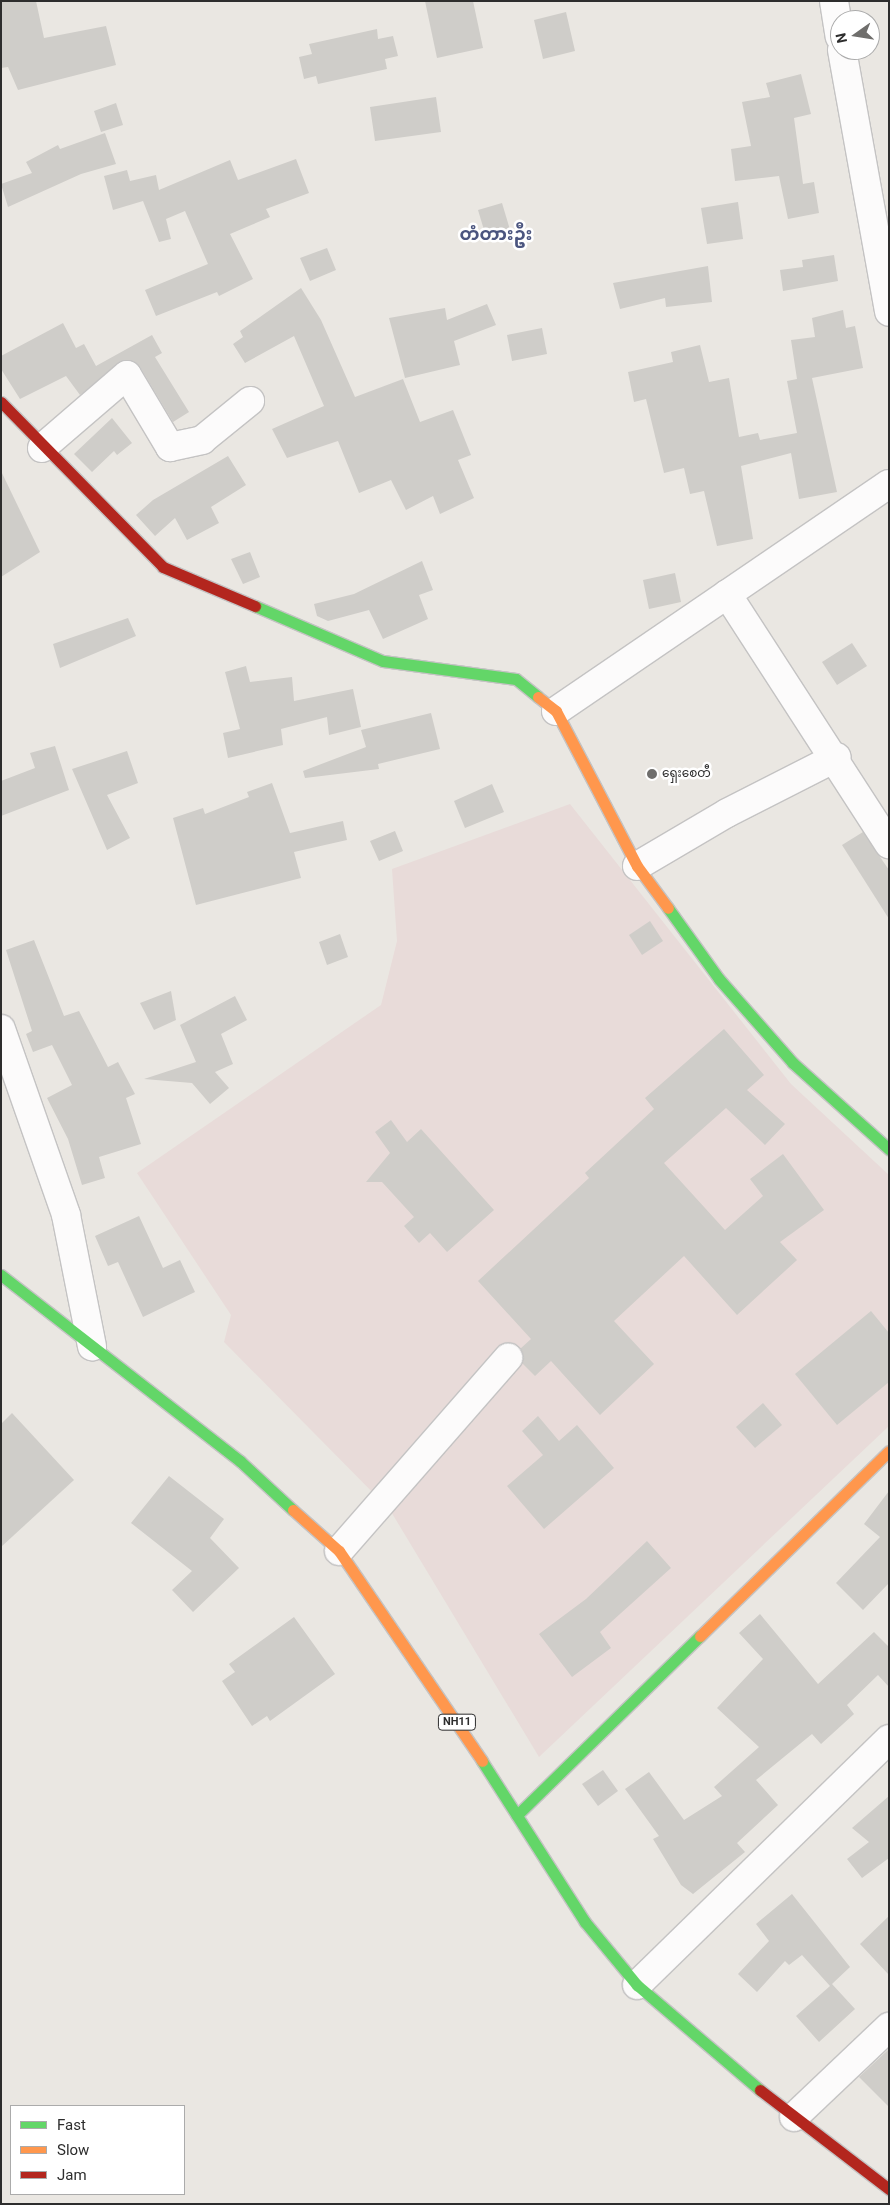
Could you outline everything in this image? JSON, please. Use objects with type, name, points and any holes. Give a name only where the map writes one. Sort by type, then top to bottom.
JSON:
[{"type":"main road","points":[[1,402],[42,448],[163,567],[383,662],[516,679],[556,710],[637,866],[719,979],[793,1063],[889,1149]]},
{"type":"main road","name":"NH11","points":[[1,1275],[240,1461],[338,1551],[430,1679],[585,1922],[637,1985],[794,2117],[889,2189]]},
{"type":"main road","points":[[517,1815],[889,1451]]},
{"type":"street","points":[[844,60],[889,312]]},
{"type":"street","points":[[42,448],[127,374],[170,447],[202,440],[250,401]]},
{"type":"street","points":[[556,710],[889,484]]},
{"type":"street","points":[[727,594],[837,758],[889,844]]},
{"type":"street","points":[[637,866],[727,813],[837,758]]},
{"type":"street","points":[[1,1029],[66,1215],[92,1346]]},
{"type":"street","points":[[338,1551],[508,1358]]},
{"type":"street","points":[[637,1985],[889,1739]]},
{"type":"street","points":[[794,2117],[889,2026]]},
{"type":"shaded area","points":[[570,804],[791,1084],[889,1175],[889,1426],[539,1757],[390,1510],[224,1342],[231,1315],[137,1173],[381,1005],[397,941],[392,869]]},
{"type":"building","points":[[1,1],[36,1],[44,38],[106,26],[116,65],[18,90],[8,67],[1,68]]},
{"type":"building","points":[[425,1],[473,1],[483,48],[437,58]]},
{"type":"building","points":[[566,12],[575,51],[543,59],[534,20]]},
{"type":"building","points":[[377,29],[378,39],[393,36],[398,56],[385,59],[387,69],[318,84],[316,76],[304,79],[299,57],[312,54],[309,44]]},
{"type":"building","points":[[801,74],[811,114],[794,118],[803,184],[814,182],[819,213],[788,219],[779,176],[735,181],[731,149],[751,146],[742,102],[770,97],[766,83]]},
{"type":"building","points":[[436,97],[441,132],[375,141],[370,107]]},
{"type":"building","points":[[116,103],[123,125],[101,132],[94,111]]},
{"type":"building","points":[[105,133],[116,164],[81,174],[8,207],[1,184],[32,173],[26,162],[58,145],[60,149]]},
{"type":"building","points":[[296,159],[309,193],[266,209],[270,217],[230,234],[253,279],[219,296],[217,292],[156,316],[145,290],[208,264],[185,211],[166,219],[171,239],[159,242],[143,201],[113,210],[104,176],[127,170],[130,181],[156,175],[159,190],[230,160],[238,180]]},
{"type":"building","points":[[738,202],[743,239],[707,244],[701,208]]},
{"type":"building","points":[[502,203],[511,233],[487,240],[478,210]]},
{"type":"building","points":[[327,248],[336,270],[310,281],[300,258]]},
{"type":"building","points":[[834,255],[838,281],[783,291],[780,270],[803,267],[802,260]]},
{"type":"building","points":[[708,266],[712,302],[666,307],[665,298],[620,309],[613,283]]},
{"type":"building","points":[[301,288],[321,320],[355,397],[403,379],[420,422],[453,410],[471,455],[458,460],[474,498],[440,514],[433,496],[406,510],[391,480],[359,493],[338,441],[287,458],[272,429],[324,406],[294,336],[245,363],[233,344],[243,337],[240,331]]},
{"type":"building","points":[[487,304],[496,325],[454,341],[460,365],[405,378],[389,318],[445,308],[447,320]]},
{"type":"building","points":[[843,310],[846,328],[855,326],[863,368],[812,378],[837,492],[799,499],[791,453],[741,466],[753,539],[717,546],[704,491],[690,494],[684,468],[664,473],[646,399],[634,402],[628,372],[673,362],[671,352],[700,345],[709,382],[729,378],[739,437],[758,433],[760,440],[797,433],[787,381],[797,379],[791,340],[815,337],[812,318]]},
{"type":"building","points":[[63,323],[76,348],[84,344],[96,366],[152,335],[162,353],[155,357],[189,412],[173,422],[140,367],[126,360],[80,395],[66,376],[20,399],[1,369],[1,356]]},
{"type":"building","points":[[542,328],[547,354],[512,361],[507,335]]},
{"type":"building","points":[[112,418],[132,443],[117,455],[114,451],[92,472],[74,454]]},
{"type":"building","points":[[228,456],[246,485],[211,507],[219,523],[187,540],[175,518],[155,536],[136,515],[153,500]]},
{"type":"building","points":[[1,471],[40,552],[1,577]]},
{"type":"building","points":[[250,552],[260,577],[243,584],[231,559]]},
{"type":"building","points":[[422,561],[433,590],[419,595],[428,619],[383,639],[369,610],[328,621],[317,616],[314,604],[354,594]]},
{"type":"building","points":[[675,573],[681,602],[649,609],[643,580]]},
{"type":"building","points":[[128,618],[136,636],[60,668],[53,644]]},
{"type":"building","points":[[852,643],[867,666],[837,685],[822,662]]},
{"type":"building","points":[[246,666],[250,682],[292,677],[294,701],[353,689],[361,727],[329,735],[327,717],[281,729],[283,745],[228,758],[223,733],[240,729],[225,672]]},
{"type":"building","points":[[431,713],[440,749],[378,764],[379,769],[305,778],[303,771],[366,747],[361,730]]},
{"type":"building","points":[[55,746],[69,790],[1,816],[1,781],[35,768],[30,753]]},
{"type":"building","points":[[127,751],[138,783],[107,795],[130,838],[107,850],[72,769]]},
{"type":"building","points":[[272,783],[290,833],[343,821],[347,840],[294,852],[301,878],[196,905],[173,818],[203,808],[205,814],[249,797],[247,792]]},
{"type":"building","points":[[492,784],[504,812],[465,828],[454,801]]},
{"type":"building","points":[[395,831],[403,851],[379,861],[370,841]]},
{"type":"building","points":[[863,832],[889,870],[889,919],[842,845]]},
{"type":"building","points":[[650,921],[663,941],[642,955],[629,935]]},
{"type":"building","points":[[340,934],[348,957],[327,965],[319,942]]},
{"type":"building","points":[[34,940],[64,1016],[79,1011],[108,1067],[118,1062],[135,1094],[126,1098],[141,1144],[99,1157],[105,1178],[82,1185],[68,1139],[47,1098],[72,1085],[52,1045],[33,1052],[26,1034],[32,1031],[6,950]]},
{"type":"building","points":[[171,991],[176,1020],[154,1030],[140,1003]]},
{"type":"building","points":[[235,996],[247,1020],[221,1034],[233,1064],[215,1072],[229,1088],[210,1104],[192,1083],[144,1079],[196,1062],[180,1025]]},
{"type":"building","points":[[724,1029],[764,1075],[747,1090],[785,1124],[765,1145],[726,1108],[664,1163],[725,1230],[763,1196],[750,1179],[783,1154],[824,1210],[780,1242],[797,1260],[737,1315],[684,1256],[614,1321],[654,1364],[600,1415],[551,1361],[535,1376],[522,1363],[520,1349],[531,1339],[478,1281],[589,1178],[585,1173],[654,1109],[645,1098]]},
{"type":"building","points":[[391,1120],[407,1142],[421,1129],[494,1210],[447,1252],[430,1233],[419,1243],[404,1226],[414,1217],[382,1182],[366,1182],[390,1153],[375,1132]]},
{"type":"building","points":[[139,1216],[163,1268],[180,1260],[195,1292],[143,1317],[118,1262],[108,1266],[95,1236]]},
{"type":"building","points":[[871,1311],[889,1333],[889,1382],[837,1425],[795,1374]]},
{"type":"building","points":[[763,1403],[782,1425],[755,1448],[736,1427]]},
{"type":"building","points":[[12,1413],[74,1480],[1,1547],[1,1424]]},
{"type":"building","points":[[538,1416],[559,1441],[577,1425],[614,1468],[544,1529],[507,1486],[543,1455],[522,1431]]},
{"type":"building","points":[[169,1476],[224,1519],[210,1538],[239,1568],[193,1612],[172,1590],[192,1571],[131,1523]]},
{"type":"building","points":[[889,1491],[889,1583],[863,1610],[836,1583],[880,1537],[864,1524]]},
{"type":"building","points":[[647,1541],[671,1568],[600,1632],[611,1648],[572,1677],[539,1634],[586,1599]]},
{"type":"building","points":[[760,1614],[818,1684],[874,1632],[889,1647],[889,1687],[878,1675],[847,1705],[854,1714],[821,1744],[812,1734],[756,1780],[778,1805],[737,1843],[745,1852],[693,1894],[681,1885],[653,1839],[659,1836],[625,1789],[649,1772],[684,1820],[722,1796],[714,1787],[759,1747],[717,1708],[763,1659],[739,1633]]},
{"type":"building","points":[[294,1617],[335,1674],[270,1721],[267,1716],[252,1726],[222,1681],[235,1672],[229,1664]]},
{"type":"building","points":[[603,1770],[618,1791],[598,1806],[582,1784]]},
{"type":"building","points":[[889,1796],[889,1858],[862,1878],[847,1859],[869,1842],[852,1828]]},
{"type":"building","points":[[792,1894],[850,1967],[832,1984],[855,2009],[819,2042],[796,2016],[830,1986],[802,1955],[789,1965],[785,1961],[757,1992],[738,1974],[769,1941],[756,1924]]},
{"type":"building","points":[[889,1916],[889,1975],[860,1944]]},
{"type":"building","points":[[889,2049],[889,2107],[859,2077]]},
{"type":"traffic: fast","points":[[255,606],[383,661],[516,679],[538,697]]},
{"type":"traffic: fast","points":[[668,908],[719,979],[793,1063],[889,1149]]},
{"type":"traffic: fast","points":[[1,1275],[240,1461],[293,1510]]},
{"type":"traffic: fast","points":[[517,1815],[700,1636]]},
{"type":"traffic: fast","points":[[482,1761],[585,1922],[637,1985],[760,2090]]},
{"type":"traffic: slow","points":[[538,697],[556,711],[637,866],[668,908]]},
{"type":"traffic: slow","points":[[700,1636],[889,1451]]},
{"type":"traffic: slow","points":[[293,1510],[339,1551],[482,1761]]},
{"type":"traffic: jam","points":[[1,402],[163,567],[255,606]]},
{"type":"traffic: jam","points":[[760,2090],[889,2189]]},
{"type":"place","name":"ရှေးစေတီ","points":[[652,774]]},
{"type":"district","name":"တံတားဦး","points":[[496,234]]}]
